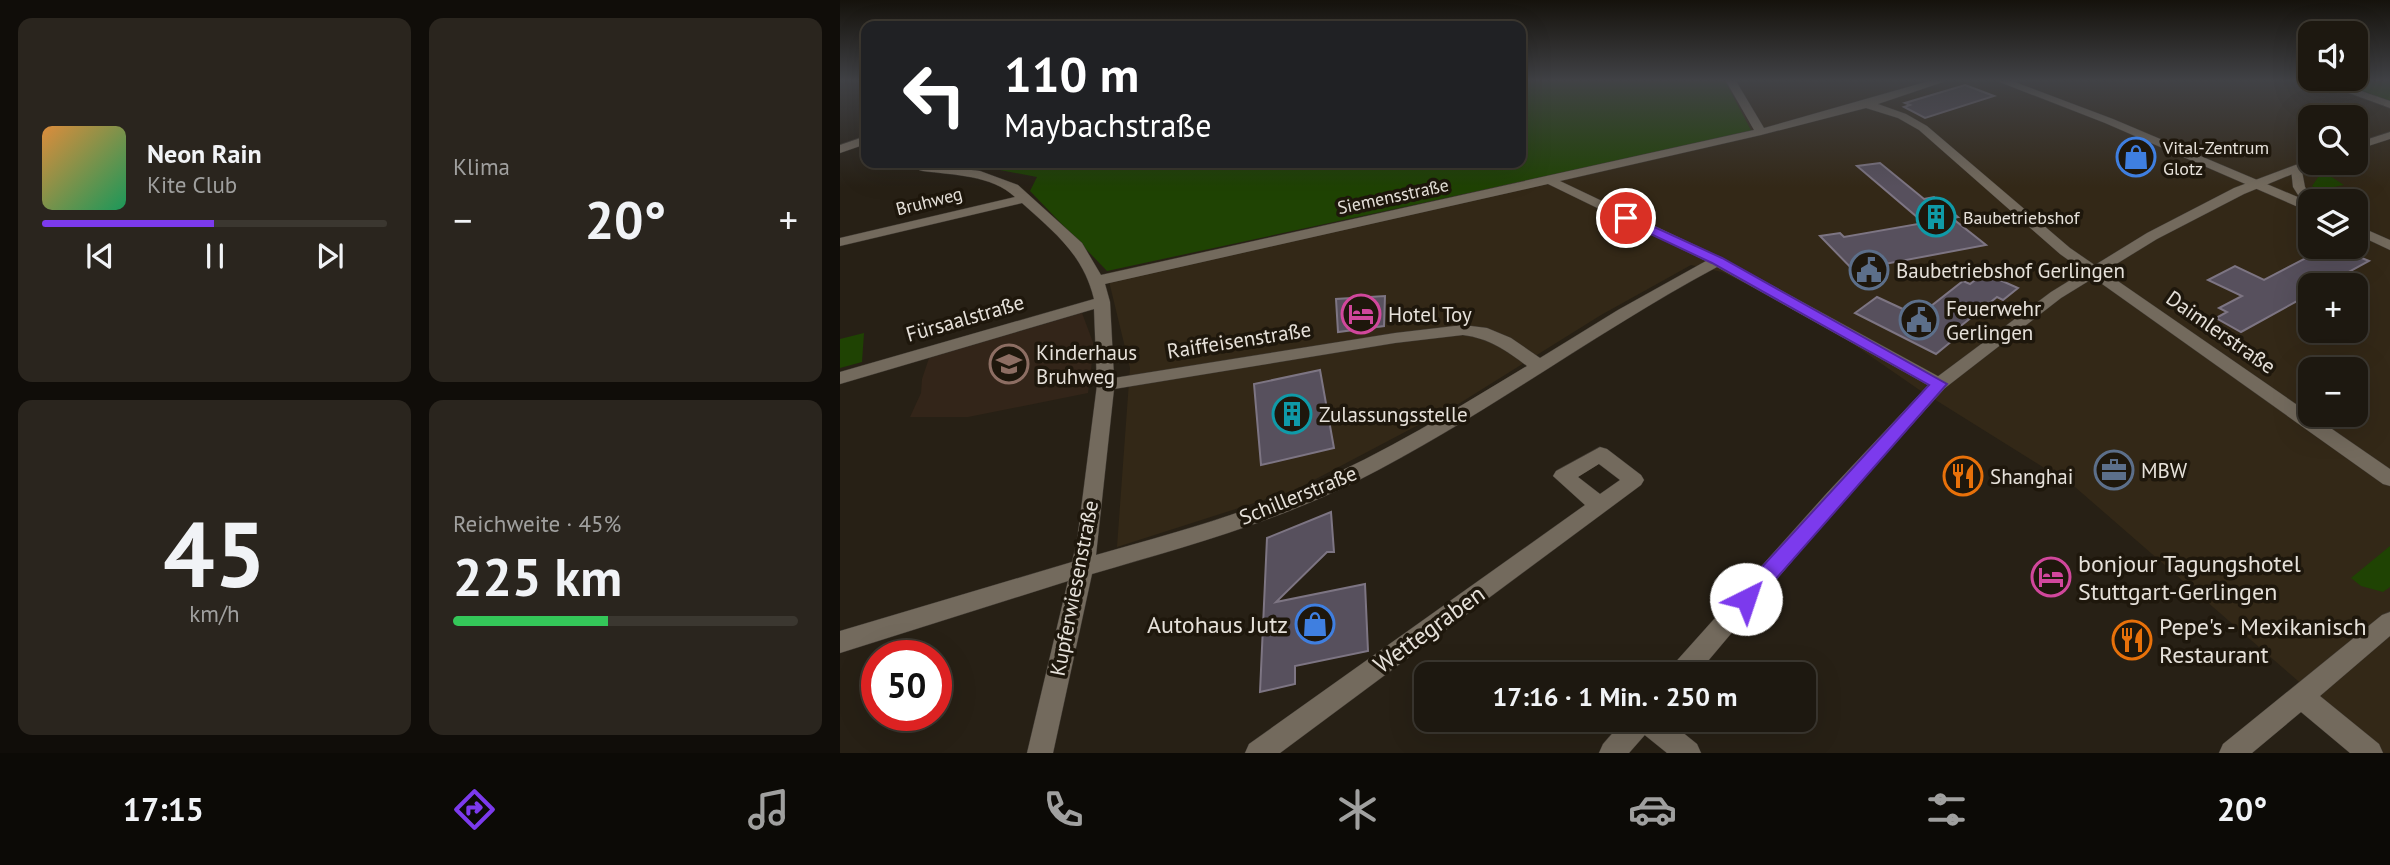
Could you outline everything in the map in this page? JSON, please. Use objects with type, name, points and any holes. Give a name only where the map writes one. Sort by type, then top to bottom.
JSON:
[{"type":"street","points":[[1752,116],[1761,132]]},
{"type":"street","name":"Siemensstraße","points":[[1097,281],[1761,132],[1820,116]]},
{"type":"street","name":"Daimlerstraße","points":[[1902,116],[1923,128],[2065,251],[2390,479]]},
{"type":"street","points":[[2096,116],[2298,200]]},
{"type":"street","points":[[2368,143],[2390,135]]},
{"type":"street","points":[[840,149],[861,142]]},
{"type":"street","name":"Kupferwiesenstraße","points":[[929,168],[992,179],[1013,188],[1027,198],[1077,247],[1097,281],[1102,302],[1106,385],[1088,541],[1040,753]]},
{"type":"street","points":[[1691,662],[1834,498],[1939,384],[2056,295],[2182,220],[2257,183],[2297,169],[2300,189]]},
{"type":"street","points":[[1551,179],[1557,185],[1717,261],[1939,384]]},
{"type":"street","name":"Bruhweg","points":[[840,242],[1027,198]]},
{"type":"street","points":[[2368,235],[2390,246]]},
{"type":"street","name":"Schillerstraße","points":[[840,642],[1142,552],[1259,513],[1334,483],[1407,447],[1664,289],[1717,261]]},
{"type":"street","name":"Fürsaalstraße","points":[[840,378],[1102,302]]},
{"type":"street","name":"Raiffeisenstraße","points":[[1106,385],[1395,338],[1463,330],[1481,332],[1505,342],[1538,365]]},
{"type":"street","name":"Wettegraben","points":[[1258,753],[1600,505]]},
{"type":"street","points":[[2232,753],[2390,622]]},
{"type":"street","points":[[2301,696],[2370,753]]},
{"type":"street","points":[[1612,753],[1631,732]]},
{"type":"street","points":[[1660,732],[1688,753]]},
{"type":"shaded area","points":[[1658,116],[2298,116],[2298,175],[2368,175],[2368,116],[2390,116],[2390,753],[2381,753],[2075,487],[1918,389],[1817,319],[1722,272],[1691,265],[1601,315],[1460,403],[1295,490],[1117,547],[1130,368],[1107,273],[1539,179]]},
{"type":"shaded area","name":"Kinderhaus Bruhweg","points":[[1082,313],[1094,345],[1088,393],[968,417],[910,417],[921,393],[922,379],[929,358]]},
{"type":"green space","points":[[1526,116],[1744,116],[1752,132],[1107,271],[1030,191],[1037,177],[989,168],[1526,168]]},
{"type":"green space","points":[[2320,175],[2337,175],[2330,176],[2344,185],[2331,189],[2316,189],[2312,186]]},
{"type":"green space","points":[[864,333],[862,362],[840,368],[840,339]]},
{"type":"green space","points":[[2390,546],[2390,587],[2383,592],[2361,586],[2351,578]]},
{"type":"building","name":"Baubetriebshof","points":[[1880,163],[1924,199],[1934,197],[1958,217],[1952,218],[1986,245],[1879,265],[1886,271],[1859,276],[1820,236],[1840,233],[1844,237],[1924,223],[1857,166]]},
{"type":"building","points":[[2304,259],[2369,261],[2347,273],[2298,273],[2298,301],[2241,332],[2216,318],[2227,312],[2219,308],[2242,296],[2208,280],[2235,266],[2264,280]]},
{"type":"building","name":"Feuerwehr Gerlingen","points":[[1984,273],[2018,288],[2003,300],[1997,297],[1952,333],[1958,336],[1936,354],[1855,313],[1877,297],[1916,312],[1927,304],[1931,306],[1963,281],[1970,284]]},
{"type":"building","name":"Hotel Toy","points":[[1385,296],[1384,326],[1338,332],[1336,299]]},
{"type":"building","name":"Zulassungsstelle","points":[[1320,370],[1334,448],[1261,465],[1254,384]]},
{"type":"building","name":"Autohaus Jutz","points":[[1331,512],[1334,552],[1327,552],[1276,602],[1365,584],[1368,651],[1295,666],[1295,684],[1260,692],[1267,538]]},
{"type":"place","name":"Vital-Zentrum Glotz","points":[[2136,157]]},
{"type":"place","name":"Baubetriebshof","points":[[1936,217]]},
{"type":"place","name":"Baubetriebshof Gerlingen","points":[[1869,270]]},
{"type":"place","name":"Hotel Toy","points":[[1361,314]]},
{"type":"place","name":"Feuerwehr Gerlingen","points":[[1919,320]]},
{"type":"place","name":"Kinderhaus Bruhweg","points":[[1009,364]]},
{"type":"place","name":"Zulassungsstelle","points":[[1292,414]]},
{"type":"place","name":"MBW","points":[[2114,470]]},
{"type":"place","name":"Shanghai","points":[[1963,476]]},
{"type":"place","name":"bonjour Tagungshotel Stuttgart-Gerlingen","points":[[2051,577]]},
{"type":"place","name":"Autohaus Jutz","points":[[1315,624]]},
{"type":"place","name":"Pepe's - Mexikanisch Restaurant","points":[[2132,640]]},
{"type":"route","points":[[1626,218],[1717,261],[1939,384],[1746,599]]}]
